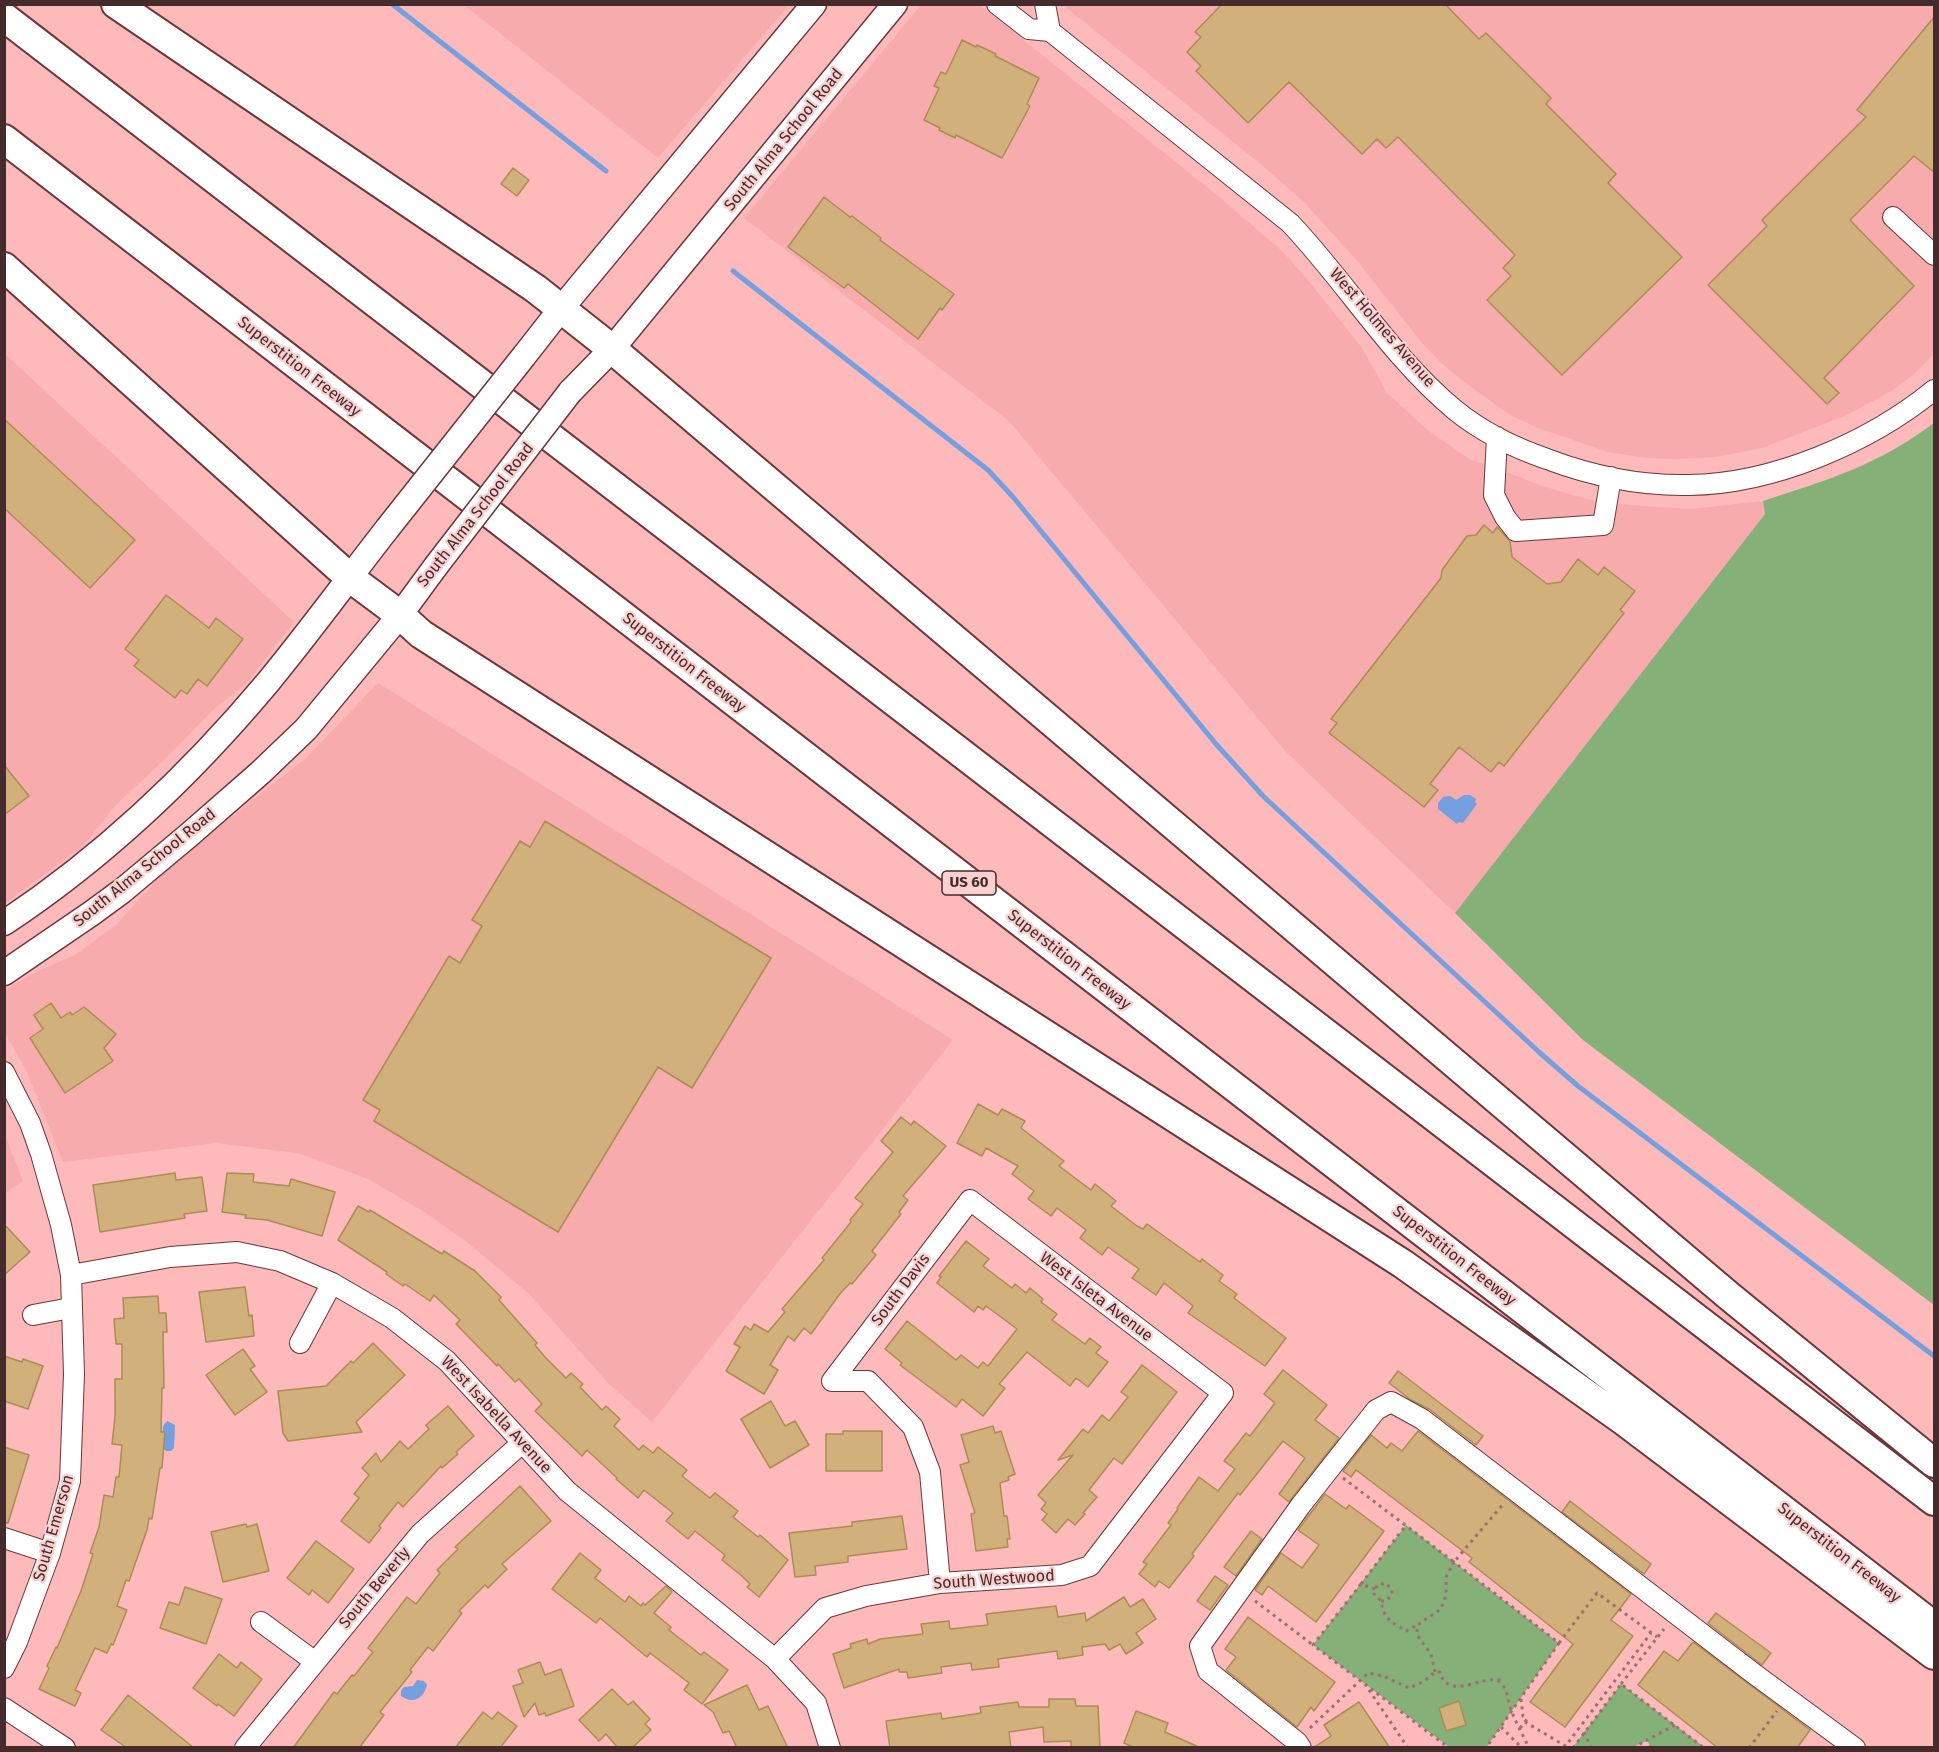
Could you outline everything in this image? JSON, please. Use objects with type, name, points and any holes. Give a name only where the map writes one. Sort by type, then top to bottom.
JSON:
[{"type":"highway","points":[[116,4],[526,283],[612,349],[1719,1288],[1935,1463]]},
{"type":"highway","points":[[4,17],[1935,1501]]},
{"type":"highway","name":"Superstition Freeway","points":[[4,139],[1935,1626]]},
{"type":"highway","points":[[4,267],[349,577],[431,641],[1403,1264],[1634,1428],[1935,1655]]},
{"type":"main road","points":[[4,923],[46,896],[128,829],[190,767],[269,681],[560,310],[814,4]]},
{"type":"main road","name":"South Alma School Road","points":[[4,973],[122,891],[252,780],[306,729],[400,615],[570,392],[612,349],[895,4]]},
{"type":"street","name":"West Holmes Avenue","points":[[997,4],[1029,30],[1050,31],[1290,223],[1314,248],[1413,369],[1456,410],[1497,437],[1529,453],[1563,465],[1611,477],[1656,484],[1690,485],[1753,477],[1814,458],[1852,442],[1903,413],[1935,390]]},
{"type":"street","points":[[1046,4],[1050,31]]},
{"type":"street","points":[[1893,217],[1935,255]]},
{"type":"street","points":[[1497,437],[1494,495],[1505,517],[1516,531],[1603,525],[1611,477]]},
{"type":"street","points":[[4,1072],[30,1123],[46,1168],[71,1275]]},
{"type":"street","name":"South Davis","points":[[940,1583],[930,1472],[914,1427],[868,1381],[832,1381],[970,1200]]},
{"type":"street","name":"West Isleta Avenue","points":[[970,1200],[1223,1394]]},
{"type":"street","name":"West Isabella Avenue","points":[[71,1275],[170,1257],[237,1252],[280,1261],[332,1283],[392,1318],[447,1361],[567,1491],[775,1659],[816,1703],[830,1748]]},
{"type":"street","name":"South Emerson","points":[[4,1668],[17,1642],[50,1553],[70,1481],[74,1374],[71,1275]]},
{"type":"street","points":[[300,1343],[332,1283]]},
{"type":"street","points":[[33,1315],[71,1308]]},
{"type":"street","name":"South Westwood","points":[[775,1659],[825,1608],[866,1596],[940,1583],[1062,1575],[1090,1566],[1223,1394]]},
{"type":"street","points":[[1299,1745],[1208,1671],[1200,1646],[1330,1468],[1376,1410],[1391,1402],[1422,1419],[1855,1748]]},
{"type":"street","name":"South Beverly","points":[[245,1748],[420,1534],[522,1443]]},
{"type":"street","points":[[4,1538],[50,1553]]},
{"type":"street","points":[[261,1622],[314,1661]]},
{"type":"street","points":[[4,1708],[64,1748]]},
{"type":"path","points":[[1330,1468],[1559,1643]]},
{"type":"path","points":[[1381,1601],[1390,1599],[1392,1590],[1386,1583],[1381,1583],[1375,1589],[1374,1594],[1381,1601],[1383,1611],[1390,1621],[1406,1631],[1441,1609],[1446,1595],[1446,1577],[1454,1562],[1514,1490]]},
{"type":"path","points":[[1314,1645],[1406,1525]]},
{"type":"path","points":[[1361,1584],[1375,1589]]},
{"type":"path","points":[[1240,1590],[1449,1748]]},
{"type":"path","points":[[1486,1748],[1597,1593],[1657,1637]]},
{"type":"path","points":[[1568,1747],[1584,1732],[1676,1614]]},
{"type":"path","points":[[1419,1624],[1417,1635],[1431,1654],[1435,1672]]},
{"type":"path","points":[[1568,1747],[1651,1633]]},
{"type":"path","points":[[1299,1745],[1368,1673],[1383,1676],[1409,1688],[1423,1682],[1435,1672],[1440,1672],[1445,1682],[1451,1685],[1498,1681],[1506,1690],[1512,1712],[1529,1748]]},
{"type":"path","points":[[1498,1681],[1502,1676]]},
{"type":"path","points":[[1621,1684],[1704,1748]]},
{"type":"path","points":[[1366,1686],[1408,1748]]},
{"type":"path","points":[[1749,1748],[1788,1698]]},
{"type":"path","points":[[1520,1728],[1527,1719],[1523,1716],[1521,1699]]},
{"type":"path","points":[[1525,1722],[1568,1747]]},
{"type":"path","points":[[1633,1748],[1675,1725]]},
{"type":"path","points":[[1501,1727],[1522,1748]]},
{"type":"path","points":[[1584,1732],[1591,1748]]},
{"type":"path","points":[[1647,1740],[1651,1748]]},
{"type":"shaded area","points":[[464,5],[789,5],[658,158]]},
{"type":"shaded area","points":[[921,5],[980,5],[1223,200],[1283,252],[1307,279],[1362,348],[1387,393],[1430,432],[1471,460],[1542,486],[1590,500],[1691,509],[1763,501],[1765,514],[1455,913],[1287,753],[1009,421],[744,218]]},
{"type":"shaded area","points":[[1063,5],[1934,5],[1934,354],[1913,375],[1893,390],[1847,415],[1762,448],[1717,457],[1647,458],[1608,452],[1538,428],[1510,415],[1440,362],[1422,343],[1359,263],[1305,203],[1263,166]]},
{"type":"shaded area","points":[[4,353],[294,622],[245,685],[215,708],[115,806],[82,847],[5,903]]},
{"type":"shaded area","points":[[378,683],[953,1040],[652,1422],[609,1384],[528,1293],[463,1239],[423,1211],[368,1179],[298,1153],[216,1143],[63,1162],[26,1070],[5,1033],[4,990],[38,971],[75,955],[116,925],[162,874],[305,759]]},
{"type":"shaded area","points":[[4,1132],[23,1181],[5,1193],[4,1193]]},
{"type":"green space","points":[[1934,423],[1934,1305],[1583,1040],[1455,913],[1765,514],[1763,501],[1831,478],[1872,461],[1913,438]]},
{"type":"green space","points":[[1406,1525],[1559,1643],[1486,1748],[1449,1747],[1313,1645]]},
{"type":"green space","points":[[1621,1684],[1704,1747],[1651,1747],[1647,1741],[1633,1747],[1573,1747]]},
{"type":"water","points":[[1464,795],[1470,795],[1476,799],[1477,804],[1463,823],[1457,824],[1438,809],[1438,803],[1443,797],[1450,796],[1456,800]]},
{"type":"water","points":[[167,1421],[175,1425],[174,1448],[171,1451],[166,1451],[162,1447],[163,1426]]},
{"type":"water","points":[[417,1680],[424,1681],[427,1685],[421,1697],[410,1700],[401,1696],[404,1687],[413,1686]]},
{"type":"building","points":[[1222,4],[1445,4],[1479,39],[1486,33],[1551,98],[1546,104],[1616,174],[1608,183],[1682,257],[1562,375],[1487,300],[1511,276],[1503,268],[1515,255],[1398,137],[1386,148],[1377,139],[1362,154],[1289,82],[1248,123],[1196,71],[1201,66],[1187,52],[1201,37],[1195,32]]},
{"type":"building","points":[[1935,16],[1935,173],[1914,156],[1850,220],[1914,286],[1824,378],[1839,393],[1827,404],[1708,285],[1767,226],[1762,220],[1866,117],[1857,110]]},
{"type":"building","points":[[962,40],[996,54],[995,56],[1039,78],[1027,104],[1030,106],[1002,158],[956,135],[955,138],[924,120],[939,88],[934,86],[941,72],[946,74]]},
{"type":"building","points":[[513,168],[529,180],[517,196],[501,184]]},
{"type":"building","points":[[824,197],[954,294],[942,310],[940,308],[918,339],[848,284],[844,288],[788,247]]},
{"type":"building","points":[[4,419],[135,540],[90,588],[4,508]]},
{"type":"building","points":[[1484,525],[1493,533],[1497,527],[1510,541],[1512,557],[1547,584],[1561,582],[1578,559],[1598,575],[1604,567],[1635,591],[1620,610],[1624,613],[1504,766],[1499,762],[1491,772],[1459,747],[1430,784],[1438,790],[1424,807],[1329,733],[1337,723],[1331,719],[1441,578],[1442,570],[1467,536],[1476,535]]},
{"type":"building","points":[[166,595],[209,628],[216,618],[243,639],[207,686],[198,679],[187,694],[181,690],[175,698],[134,666],[139,660],[125,649]]},
{"type":"building","points":[[4,765],[29,796],[4,815]]},
{"type":"building","points":[[545,821],[771,958],[692,1088],[658,1067],[558,1232],[374,1121],[380,1110],[363,1100],[449,956],[460,963],[482,926],[472,920],[520,841],[530,847]]},
{"type":"building","points":[[51,1003],[61,1018],[70,1012],[72,1015],[84,1007],[116,1034],[104,1048],[113,1061],[65,1093],[30,1038],[43,1029],[34,1015]]},
{"type":"building","points":[[978,1104],[998,1115],[1002,1109],[1025,1121],[1021,1128],[1064,1161],[1059,1166],[1091,1190],[1095,1184],[1116,1201],[1111,1206],[1137,1226],[1143,1229],[1147,1224],[1200,1262],[1202,1259],[1223,1275],[1219,1281],[1237,1294],[1234,1298],[1286,1338],[1265,1366],[1188,1313],[1193,1306],[1164,1283],[1156,1295],[1132,1278],[1139,1269],[1108,1247],[1102,1255],[1080,1238],[1086,1230],[1057,1208],[1051,1216],[1028,1199],[1034,1191],[1012,1174],[1018,1166],[986,1148],[982,1156],[957,1143]]},
{"type":"building","points":[[901,1117],[911,1125],[914,1121],[946,1146],[903,1196],[908,1200],[899,1212],[901,1214],[872,1251],[876,1255],[852,1284],[850,1283],[839,1295],[811,1334],[804,1328],[794,1341],[788,1336],[770,1365],[778,1370],[764,1394],[726,1371],[740,1347],[734,1344],[745,1326],[751,1330],[754,1324],[768,1332],[785,1312],[782,1309],[824,1260],[822,1258],[863,1204],[855,1198],[893,1152],[881,1141]]},
{"type":"building","points":[[175,1173],[176,1180],[202,1177],[207,1211],[184,1214],[185,1218],[100,1232],[93,1185]]},
{"type":"building","points":[[227,1173],[254,1174],[253,1182],[289,1186],[291,1179],[335,1192],[322,1236],[267,1220],[245,1218],[246,1215],[222,1212]]},
{"type":"building","points":[[358,1206],[369,1212],[370,1210],[442,1254],[444,1251],[475,1271],[501,1297],[499,1300],[537,1343],[535,1345],[544,1356],[566,1378],[571,1373],[583,1384],[580,1387],[602,1410],[606,1406],[620,1419],[614,1426],[639,1450],[643,1445],[653,1453],[658,1447],[687,1470],[682,1476],[710,1498],[715,1493],[738,1511],[733,1517],[758,1537],[760,1535],[788,1560],[759,1597],[747,1587],[750,1584],[742,1576],[722,1560],[725,1555],[695,1531],[688,1539],[666,1521],[673,1513],[644,1490],[638,1498],[587,1450],[582,1456],[535,1411],[542,1404],[519,1379],[515,1382],[498,1364],[497,1366],[456,1324],[460,1320],[434,1295],[430,1301],[405,1284],[403,1286],[386,1274],[387,1272],[338,1240]]},
{"type":"building","points":[[4,1224],[30,1252],[4,1275]]},
{"type":"building","points":[[966,1241],[989,1259],[983,1266],[1012,1288],[1015,1284],[1026,1293],[1030,1288],[1043,1299],[1041,1302],[1057,1314],[1052,1320],[1085,1344],[1090,1338],[1101,1347],[1096,1353],[1108,1362],[1088,1387],[1076,1378],[1070,1386],[1027,1352],[999,1384],[1005,1388],[983,1416],[962,1399],[956,1407],[900,1365],[902,1363],[885,1349],[907,1321],[956,1360],[961,1355],[978,1368],[983,1362],[988,1366],[1017,1329],[986,1306],[983,1310],[978,1306],[974,1312],[937,1283],[941,1277],[939,1276]]},
{"type":"building","points":[[245,1287],[249,1316],[252,1315],[254,1336],[206,1342],[199,1292]]},
{"type":"building","points":[[158,1296],[159,1313],[166,1313],[167,1332],[163,1332],[164,1388],[162,1388],[161,1432],[165,1432],[162,1468],[160,1468],[152,1519],[149,1518],[129,1581],[126,1580],[117,1606],[127,1610],[113,1645],[111,1644],[107,1653],[95,1648],[75,1690],[81,1693],[75,1706],[39,1689],[81,1591],[93,1554],[90,1553],[99,1527],[104,1495],[113,1497],[116,1477],[119,1477],[122,1445],[112,1444],[115,1379],[122,1379],[122,1344],[116,1344],[114,1319],[124,1318],[123,1298]]},
{"type":"building","points":[[373,1343],[405,1375],[356,1422],[362,1432],[288,1441],[283,1433],[278,1391],[326,1386]]},
{"type":"building","points":[[243,1349],[255,1366],[250,1369],[267,1392],[235,1415],[206,1375]]},
{"type":"building","points":[[4,1356],[22,1362],[23,1359],[43,1366],[28,1409],[4,1401]]},
{"type":"building","points":[[1142,1365],[1177,1392],[1122,1464],[1114,1458],[1089,1490],[1097,1497],[1083,1513],[1085,1514],[1075,1525],[1068,1519],[1056,1533],[1042,1520],[1047,1514],[1041,1509],[1046,1503],[1038,1495],[1073,1455],[1058,1460],[1083,1429],[1088,1433],[1102,1415],[1109,1421],[1128,1397],[1121,1392]]},
{"type":"building","points":[[1283,1370],[1327,1405],[1315,1420],[1339,1438],[1289,1502],[1279,1494],[1305,1458],[1283,1441],[1240,1495],[1238,1493],[1169,1588],[1159,1581],[1155,1587],[1139,1574],[1147,1564],[1143,1562],[1171,1525],[1168,1523],[1199,1477],[1218,1491],[1235,1469],[1224,1461],[1246,1433],[1250,1436],[1275,1403],[1264,1394]]},
{"type":"building","points":[[1398,1371],[1483,1436],[1476,1445],[1429,1409],[1411,1400],[1389,1383]]},
{"type":"building","points":[[771,1401],[785,1426],[795,1421],[809,1445],[770,1468],[741,1419]]},
{"type":"building","points":[[448,1406],[474,1436],[456,1452],[458,1454],[442,1468],[441,1466],[403,1507],[398,1502],[369,1543],[341,1521],[359,1498],[354,1494],[369,1475],[362,1468],[376,1453],[381,1462],[400,1441],[408,1449],[429,1429],[426,1425]]},
{"type":"building","points":[[993,1426],[995,1433],[1001,1431],[1015,1474],[1008,1477],[1009,1480],[1000,1483],[1004,1516],[1007,1516],[1010,1539],[1007,1539],[1008,1547],[976,1551],[971,1514],[975,1513],[960,1465],[969,1462],[961,1435]]},
{"type":"building","points":[[843,1431],[882,1431],[882,1471],[826,1471],[826,1434],[843,1434]]},
{"type":"building","points":[[1418,1431],[1631,1594],[1611,1620],[1633,1636],[1565,1727],[1530,1702],[1573,1644],[1469,1562],[1472,1558],[1356,1470],[1351,1477],[1343,1471],[1371,1435],[1387,1448],[1391,1443],[1402,1451]]},
{"type":"building","points":[[4,1447],[29,1455],[8,1523],[4,1523]]},
{"type":"building","points":[[520,1486],[551,1521],[502,1564],[507,1569],[488,1588],[485,1585],[459,1611],[462,1613],[433,1651],[428,1647],[410,1670],[412,1672],[380,1712],[384,1715],[359,1748],[293,1748],[334,1692],[337,1694],[373,1652],[368,1648],[407,1597],[416,1604],[440,1573],[437,1570],[458,1549],[455,1547]]},
{"type":"building","points":[[1325,1494],[1346,1509],[1349,1505],[1384,1531],[1316,1622],[1268,1586],[1262,1595],[1255,1590],[1281,1553],[1302,1568],[1319,1545],[1298,1530]]},
{"type":"building","points":[[1570,1501],[1651,1564],[1644,1574],[1562,1512]]},
{"type":"building","points":[[902,1516],[907,1549],[848,1556],[848,1562],[815,1566],[816,1575],[795,1577],[789,1533],[852,1526],[852,1522]]},
{"type":"building","points":[[246,1524],[247,1527],[257,1524],[269,1571],[223,1582],[211,1532]]},
{"type":"building","points":[[1251,1531],[1262,1539],[1236,1576],[1224,1567]]},
{"type":"building","points":[[316,1541],[354,1569],[328,1603],[312,1590],[309,1595],[287,1578]]},
{"type":"building","points":[[580,1553],[601,1570],[595,1578],[625,1602],[629,1596],[641,1606],[666,1586],[672,1592],[654,1613],[671,1627],[669,1630],[701,1655],[704,1652],[728,1670],[702,1704],[684,1690],[689,1683],[650,1653],[647,1657],[600,1618],[596,1623],[552,1589]]},
{"type":"building","points":[[1215,1576],[1228,1585],[1210,1610],[1197,1601]]},
{"type":"building","points":[[185,1587],[222,1599],[206,1644],[160,1628],[169,1602],[179,1605]]},
{"type":"building","points":[[1124,1597],[1130,1607],[1143,1599],[1156,1619],[1136,1633],[1143,1643],[1126,1654],[1120,1644],[1109,1650],[1105,1644],[1082,1647],[1083,1655],[1058,1659],[1057,1651],[998,1659],[999,1667],[972,1670],[971,1663],[941,1667],[942,1673],[908,1678],[907,1672],[899,1672],[899,1669],[844,1688],[833,1654],[851,1648],[850,1644],[867,1639],[868,1644],[880,1639],[923,1634],[921,1624],[949,1621],[950,1629],[988,1625],[986,1614],[1056,1606],[1058,1617],[1085,1613],[1086,1621]]},
{"type":"building","points":[[1716,1613],[1771,1653],[1762,1665],[1708,1623]]},
{"type":"building","points":[[1248,1617],[1335,1682],[1314,1711],[1311,1707],[1297,1727],[1226,1670],[1236,1657],[1225,1649]]},
{"type":"building","points":[[1693,1642],[1810,1730],[1797,1748],[1718,1748],[1638,1685],[1664,1651],[1678,1661]]},
{"type":"building","points":[[219,1654],[237,1668],[241,1662],[262,1679],[234,1716],[193,1688]]},
{"type":"building","points":[[540,1662],[545,1675],[561,1669],[574,1706],[546,1716],[545,1713],[539,1715],[535,1703],[524,1717],[513,1686],[523,1683],[518,1670]]},
{"type":"building","points":[[747,1685],[759,1710],[768,1706],[788,1748],[737,1748],[729,1731],[723,1733],[713,1712],[704,1705]]},
{"type":"building","points":[[612,1689],[628,1705],[633,1701],[650,1719],[645,1724],[651,1730],[632,1748],[618,1748],[606,1734],[599,1741],[579,1720]]},
{"type":"building","points":[[128,1695],[194,1748],[127,1748],[101,1730]]},
{"type":"building","points":[[1049,1699],[1075,1699],[1076,1706],[1098,1706],[1100,1748],[1071,1748],[1071,1741],[1044,1742],[1043,1727],[1009,1732],[1011,1748],[890,1748],[886,1721],[941,1713],[942,1719],[981,1713],[980,1707],[1018,1702],[1019,1707],[1049,1707]]},
{"type":"building","points":[[1459,1701],[1466,1725],[1446,1731],[1439,1708]]},
{"type":"building","points":[[1359,1702],[1390,1748],[1313,1748],[1331,1736],[1324,1725]]},
{"type":"building","points":[[1136,1711],[1168,1723],[1165,1732],[1201,1748],[1135,1748],[1124,1743]]},
{"type":"building","points":[[483,1712],[492,1719],[498,1712],[517,1726],[500,1748],[455,1748]]},
{"type":"waterway","points":[[392,4],[606,171]]},
{"type":"waterway","points":[[733,271],[988,470],[1013,497],[1216,744],[1263,796],[1540,1053],[1578,1086],[1934,1356]]}]
